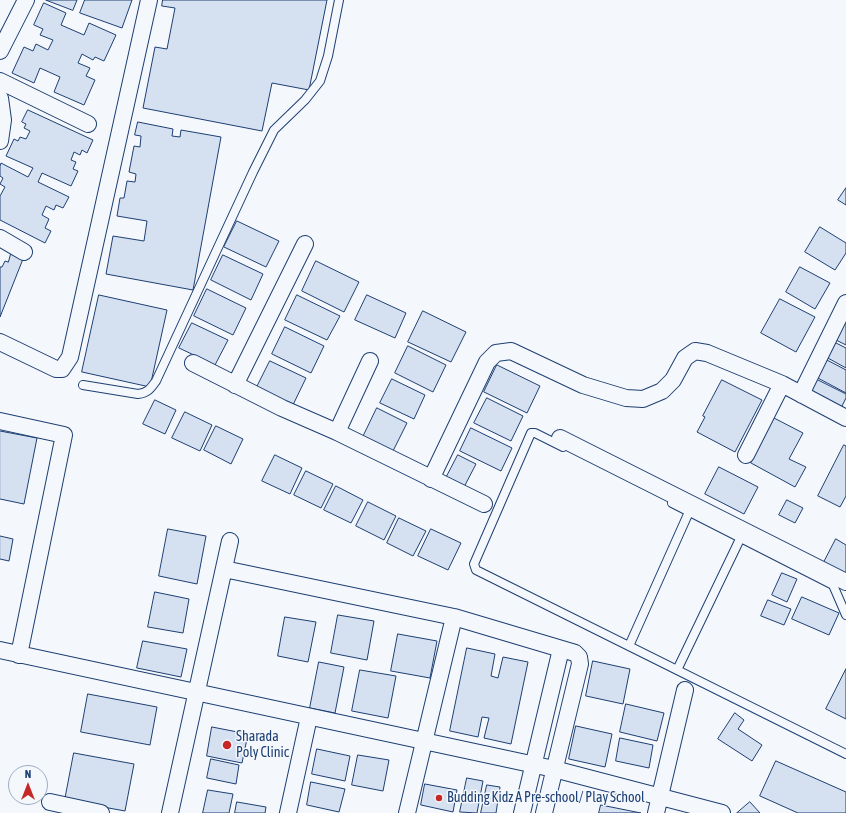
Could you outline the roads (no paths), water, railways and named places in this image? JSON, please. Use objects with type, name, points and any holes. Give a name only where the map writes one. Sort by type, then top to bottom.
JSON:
[{"type":"street","points":[[0,51],[26,0]]},
{"type":"street","points":[[0,342],[56,369],[62,369],[70,357],[149,0]]},
{"type":"street","points":[[0,81],[88,124]]},
{"type":"street","points":[[0,98],[4,120],[0,141]]},
{"type":"street","points":[[0,238],[24,252]]},
{"type":"street","points":[[235,385],[304,244]]},
{"type":"street","points":[[802,395],[846,303]]},
{"type":"street","points":[[430,479],[487,362],[496,353],[511,351],[583,385],[626,398],[643,399],[662,391],[673,380],[684,358],[695,351],[707,353],[782,384],[846,418]]},
{"type":"street","points":[[337,432],[370,361]]},
{"type":"street","points":[[193,363],[282,408],[337,432],[430,479],[484,504]]},
{"type":"street","points":[[746,455],[782,384]]},
{"type":"street","points":[[0,421],[64,435],[19,655]]},
{"type":"street","points":[[560,438],[846,582]]},
{"type":"street","points":[[170,813],[230,541]]},
{"type":"street","points":[[224,568],[454,617],[574,653],[579,657],[580,664],[544,813]]},
{"type":"street","points":[[407,813],[454,617]]},
{"type":"street","points":[[522,813],[561,649]]},
{"type":"street","points":[[0,650],[197,691],[554,769],[722,813]]},
{"type":"street","points":[[656,813],[685,690]]},
{"type":"street","points":[[288,813],[309,716]]},
{"type":"street","points":[[50,802],[101,813]]},
{"type":"lane","points":[[83,385],[138,394],[145,393],[151,389],[274,130],[304,100],[320,81],[328,56],[339,0]]},
{"type":"lane","points":[[846,615],[833,586],[535,433],[531,433],[530,435],[474,564],[476,570],[846,754]]},
{"type":"lane","points":[[628,646],[690,512]]},
{"type":"lane","points":[[677,670],[740,539]]},
{"type":"place","name":"Sharada Poly Clinic","points":[[227,745]]},
{"type":"place","name":"Budding Kidz A Pre-school/ Play School","points":[[439,798]]}]
